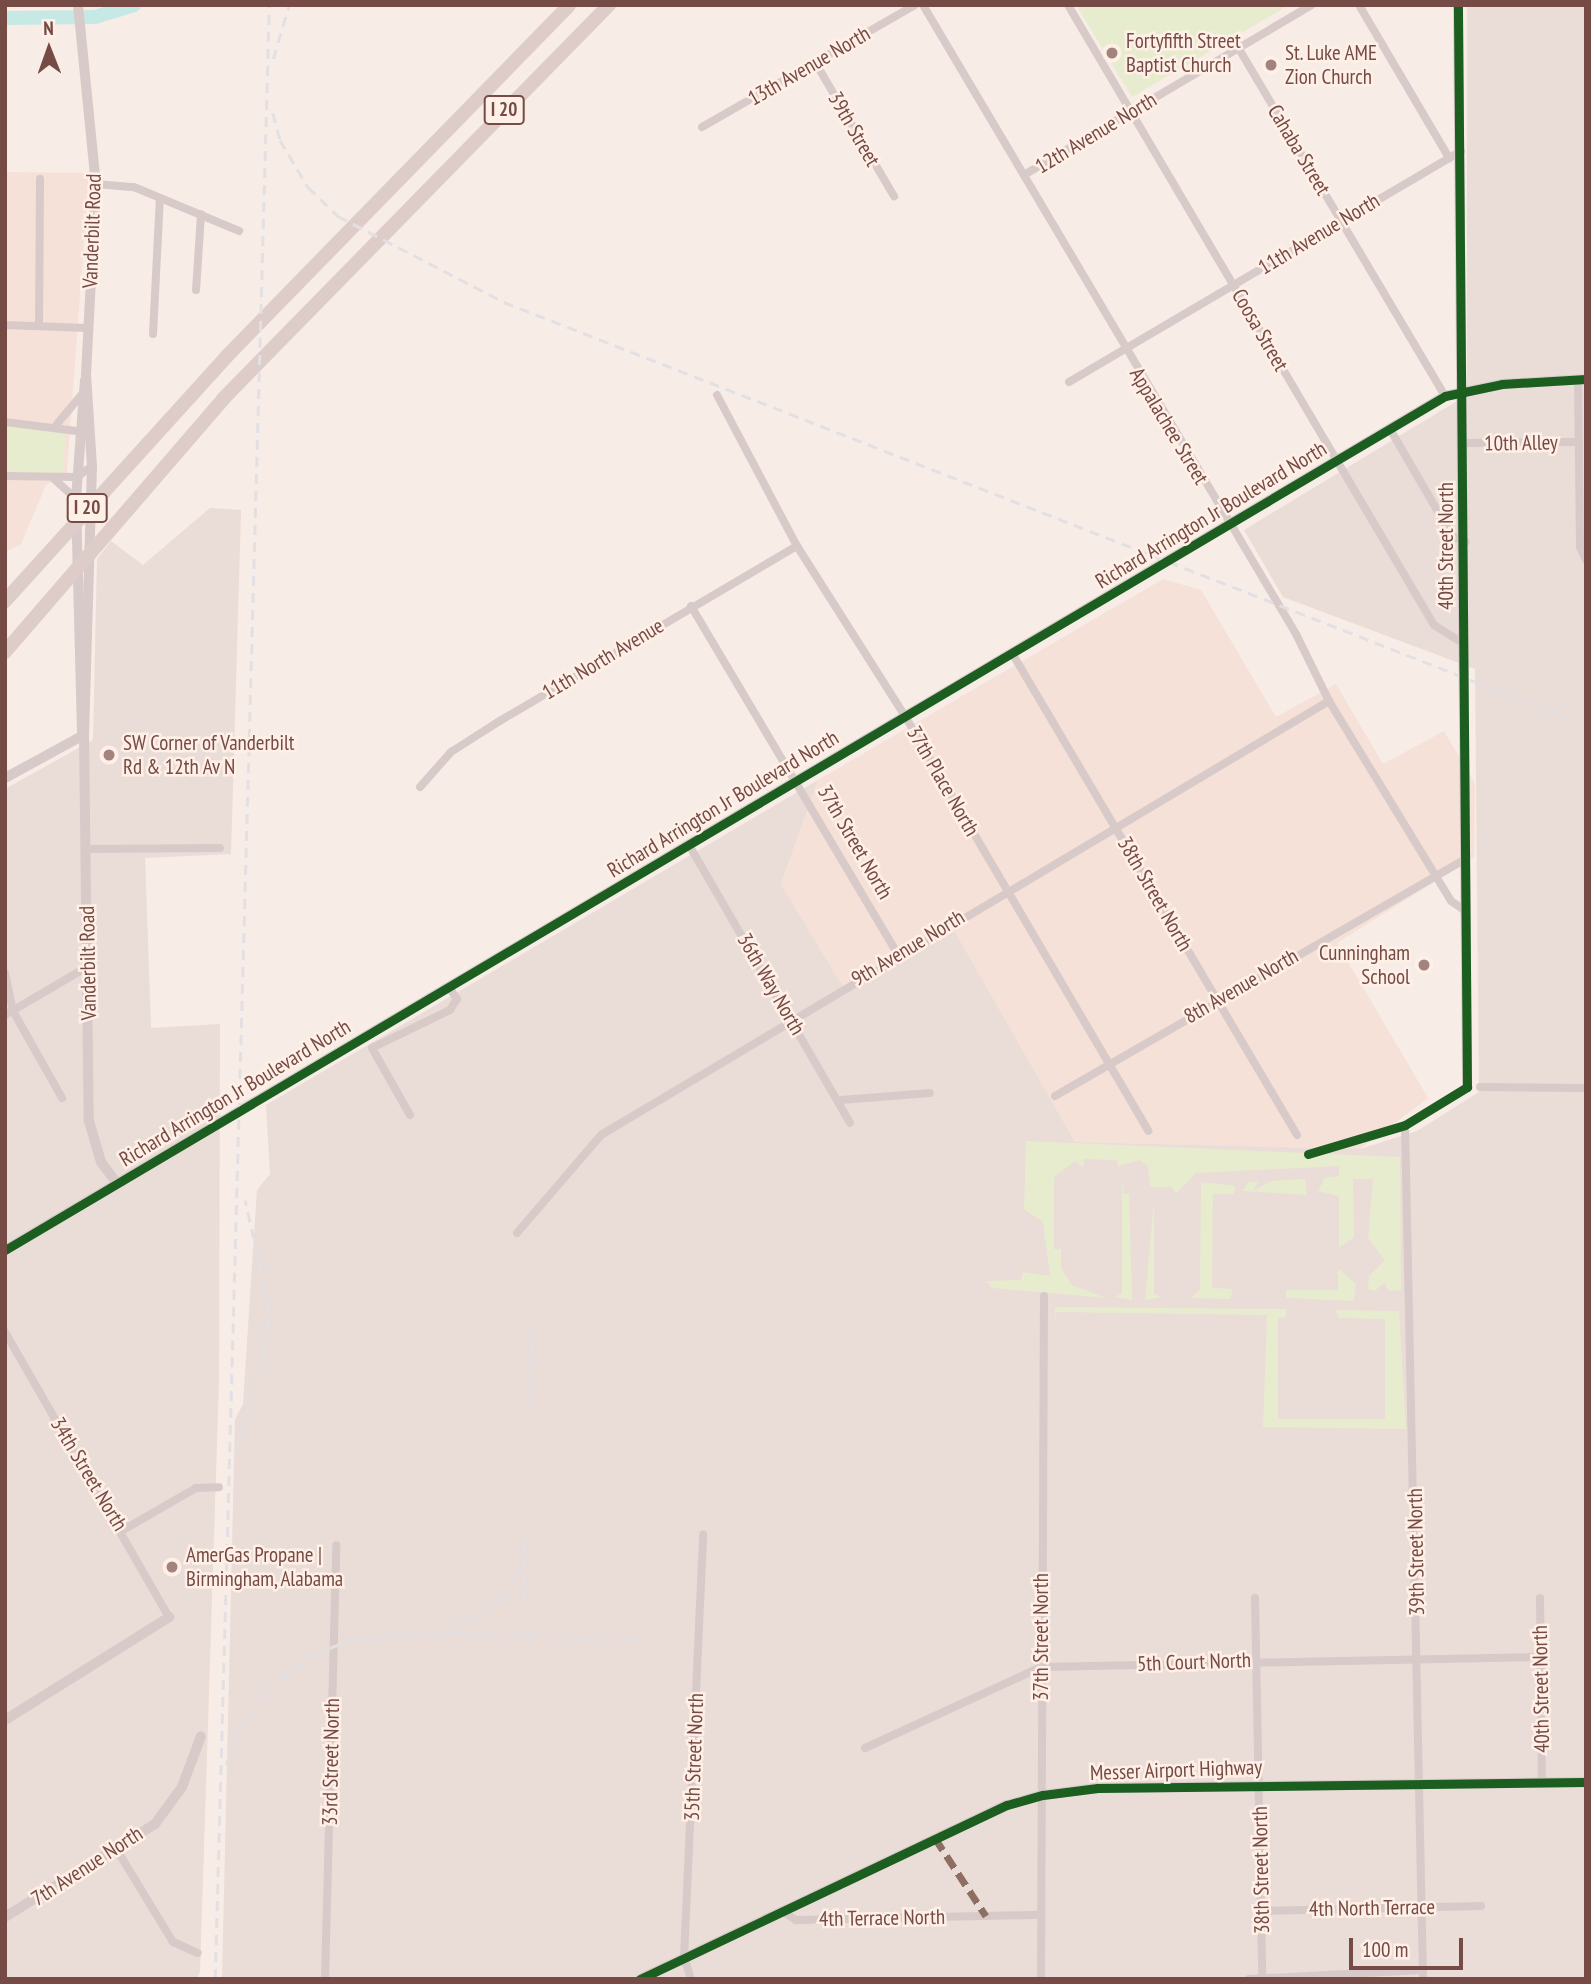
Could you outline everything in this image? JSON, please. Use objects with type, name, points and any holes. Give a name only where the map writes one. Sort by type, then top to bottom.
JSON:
[{"type":"highway","name":"I 20","points":[[5,601],[128,462],[226,357],[375,200],[569,5]]},
{"type":"highway","name":"I 20","points":[[5,652],[223,399],[400,215],[609,5]]},
{"type":"main road","name":"Messer Airport Highway","points":[[639,1979],[1006,1805],[1043,1795],[1420,1781],[1542,1779],[1582,1783]]},
{"type":"street","name":"Vanderbilt Road","points":[[78,5],[96,184],[87,328],[86,374],[92,466],[83,735]]},
{"type":"street","name":"13th Avenue North","points":[[702,127],[915,5]]},
{"type":"street","name":"Appalachee Street","points":[[922,5],[1326,687],[1329,701],[1451,901],[1466,911]]},
{"type":"street","name":"Coosa Street","points":[[1069,5],[1434,625],[1463,643]]},
{"type":"street","name":"12th Avenue North","points":[[1024,175],[1312,5]]},
{"type":"street","points":[[1359,5],[1449,158]]},
{"type":"street","name":"40th Street North","points":[[1458,5],[1461,151],[1460,391],[1466,542],[1463,643],[1467,1087]]},
{"type":"street","name":"Cahaba Street","points":[[1238,49],[1445,396]]},
{"type":"street","name":"39th Street","points":[[816,62],[894,196]]},
{"type":"street","name":"11th Avenue North","points":[[1069,382],[1461,151]]},
{"type":"street","points":[[39,326],[40,179]]},
{"type":"street","points":[[96,184],[134,187],[239,231]]},
{"type":"street","points":[[153,334],[160,198]]},
{"type":"street","points":[[196,290],[201,214]]},
{"type":"street","points":[[5,325],[87,328]]},
{"type":"street","name":"Vanderbilt Road","points":[[86,374],[77,427],[76,499],[89,966],[89,1121],[101,1162],[117,1183]]},
{"type":"street","points":[[1582,379],[1579,442],[1580,547],[1586,560]]},
{"type":"street","name":"Richard Arrington Jr Boulevard North","points":[[5,1250],[1445,396],[1460,391],[1582,379]]},
{"type":"street","points":[[57,424],[81,395]]},
{"type":"street","name":"37th Place North","points":[[718,395],[797,546],[905,716],[1148,1131]]},
{"type":"street","points":[[5,422],[77,427],[91,438]]},
{"type":"street","points":[[1390,429],[1452,536],[1466,542]]},
{"type":"street","name":"10th Alley","points":[[1463,443],[1579,442]]},
{"type":"street","points":[[5,476],[76,477],[92,466]]},
{"type":"street","points":[[51,478],[76,499]]},
{"type":"street","name":"11th North Avenue","points":[[420,787],[452,752],[691,606],[797,546]]},
{"type":"street","name":"37th Street North","points":[[691,606],[799,780],[898,954]]},
{"type":"street","name":"38th Street North","points":[[1012,653],[1297,1135]]},
{"type":"street","name":"9th Avenue North","points":[[517,1233],[601,1135],[791,1017],[1329,701]]},
{"type":"street","points":[[5,778],[83,735]]},
{"type":"street","name":"36th Way North","points":[[689,845],[841,1100],[850,1123]]},
{"type":"street","points":[[86,849],[219,848]]},
{"type":"street","name":"8th Avenue North","points":[[1055,1096],[1434,872],[1465,859]]},
{"type":"street","points":[[9,1013],[89,966]]},
{"type":"street","points":[[5,973],[9,1013],[62,1098]]},
{"type":"street","points":[[410,1115],[372,1048],[450,1010],[457,999],[449,987]]},
{"type":"street","points":[[1308,1154],[1405,1125],[1467,1087]]},
{"type":"street","points":[[1480,1087],[1586,1088]]},
{"type":"street","points":[[841,1100],[930,1093]]},
{"type":"street","name":"39th Street North","points":[[1405,1125],[1423,1975]]},
{"type":"street","name":"37th Street North","points":[[1041,1979],[1044,1296]]},
{"type":"street","name":"34th Street North","points":[[5,1332],[123,1530],[169,1617]]},
{"type":"street","points":[[123,1530],[196,1488],[219,1488]]},
{"type":"street","name":"35th Street North","points":[[691,1979],[684,1957],[703,1534]]},
{"type":"street","name":"33rd Street North","points":[[325,1979],[336,1545]]},
{"type":"street","name":"38th Street North","points":[[1255,1598],[1262,1974]]},
{"type":"street","name":"40th Street North","points":[[1540,1598],[1542,1779]]},
{"type":"street","points":[[5,1720],[169,1617]]},
{"type":"street","name":"5th Court North","points":[[865,1748],[1041,1667],[1418,1657],[1541,1657]]},
{"type":"street","name":"7th Avenue North","points":[[5,1917],[117,1850],[162,1816],[182,1787],[201,1736]]},
{"type":"street","points":[[117,1850],[173,1942],[198,1953]]},
{"type":"street","name":"4th North Terrace","points":[[1262,1911],[1481,1906]]},
{"type":"street","name":"4th Terrace North","points":[[782,1911],[796,1920],[1041,1915]]},
{"type":"street","points":[[1249,1979],[1262,1974],[1423,1975]]},
{"type":"shaded area","points":[[1467,5],[1586,5],[1586,1979],[222,1979],[235,1420],[243,1404],[257,1190],[270,1174],[266,1105],[818,780],[781,884],[846,992],[952,927],[1075,1142],[1360,1149],[1417,1131],[1479,1092],[1475,669],[1283,597],[1244,530],[1467,395]]},
{"type":"shaded area","points":[[5,172],[89,173],[67,472],[46,485],[21,544],[5,552]]},
{"type":"shaded area","points":[[210,508],[241,510],[231,854],[145,858],[151,1028],[220,1024],[219,1380],[200,1972],[197,1979],[5,1979],[5,789],[93,740],[97,559],[111,541],[143,565]]},
{"type":"shaded area","points":[[1163,579],[1201,590],[1276,717],[1336,684],[1383,764],[1444,731],[1475,784],[1474,857],[1337,943],[1428,1098],[1360,1149],[1075,1142],[952,928],[846,992],[781,884],[818,780]]},
{"type":"green space","points":[[1076,5],[1289,5],[1132,97]]},
{"type":"green space","points":[[5,425],[67,431],[62,477],[5,471]]},
{"type":"green space","points":[[1026,1141],[1400,1157],[1401,1290],[1388,1291],[1385,1282],[1375,1291],[1368,1289],[1369,1276],[1385,1260],[1368,1238],[1373,1179],[1353,1179],[1354,1237],[1339,1248],[1339,1196],[1318,1191],[1325,1178],[1339,1176],[1339,1166],[1196,1173],[1176,1194],[1172,1187],[1150,1187],[1148,1166],[1140,1160],[1118,1166],[1117,1160],[1084,1159],[1083,1167],[1075,1161],[1054,1177],[1054,1249],[1061,1249],[1061,1269],[1072,1285],[1106,1298],[992,1288],[987,1281],[1021,1280],[1023,1272],[1050,1276],[1043,1222],[1024,1209]]},
{"type":"green space","points":[[1122,1177],[1123,1194],[1129,1194],[1132,1300],[1115,1297],[1122,1293]]},
{"type":"green space","points":[[1305,1179],[1307,1195],[1243,1191],[1248,1182],[1258,1182],[1253,1191],[1272,1181]]},
{"type":"green space","points":[[1201,1182],[1235,1186],[1234,1194],[1213,1194],[1212,1288],[1233,1289],[1230,1299],[1191,1298],[1200,1290]]},
{"type":"green space","points":[[1154,1201],[1154,1294],[1161,1297],[1145,1300]]},
{"type":"green space","points":[[1338,1269],[1356,1284],[1354,1301],[1286,1298],[1286,1290],[1338,1290]]},
{"type":"green space","points":[[1055,1307],[1286,1309],[1286,1317],[1278,1318],[1278,1419],[1385,1419],[1385,1319],[1339,1318],[1336,1310],[1399,1311],[1406,1429],[1263,1427],[1267,1315],[1056,1312],[1055,1324]]},
{"type":"waterway","points":[[5,18],[95,17],[134,5]]},
{"type":"railway","points":[[215,1979],[269,5]]},
{"type":"railway","points":[[273,59],[289,5]]},
{"type":"railway","points":[[273,113],[280,140],[308,187],[338,216],[504,302],[1586,725]]},
{"type":"railway","points":[[238,1445],[266,1346],[268,1305],[245,1200]]},
{"type":"railway","points":[[530,1402],[532,1315]]},
{"type":"railway","points":[[451,1629],[502,1599],[518,1574],[525,1541],[524,1600]]},
{"type":"railway","points":[[226,1765],[239,1729],[267,1689],[314,1654],[353,1639],[426,1632],[647,1639]]},
{"type":"marked path","points":[[935,1838],[986,1916]]},
{"type":"cycle path","points":[[1308,1154],[1405,1125],[1467,1087],[1458,5]]},
{"type":"cycle path","points":[[5,1250],[1445,396],[1502,384],[1586,379]]},
{"type":"cycle path","points":[[640,1979],[1007,1805],[1043,1795],[1098,1788],[1586,1782]]},
{"type":"place","name":"Fortyfifth Street Baptist Church","points":[[1112,53]]},
{"type":"place","name":"St. Luke AME Zion Church","points":[[1271,65]]},
{"type":"place","name":"SW Corner of Vanderbilt Rd & 12th Av N","points":[[109,755]]},
{"type":"place","name":"Cunningham School","points":[[1424,965]]},
{"type":"place","name":"AmerGas Propane | Birmingham, Alabama","points":[[172,1567]]}]
